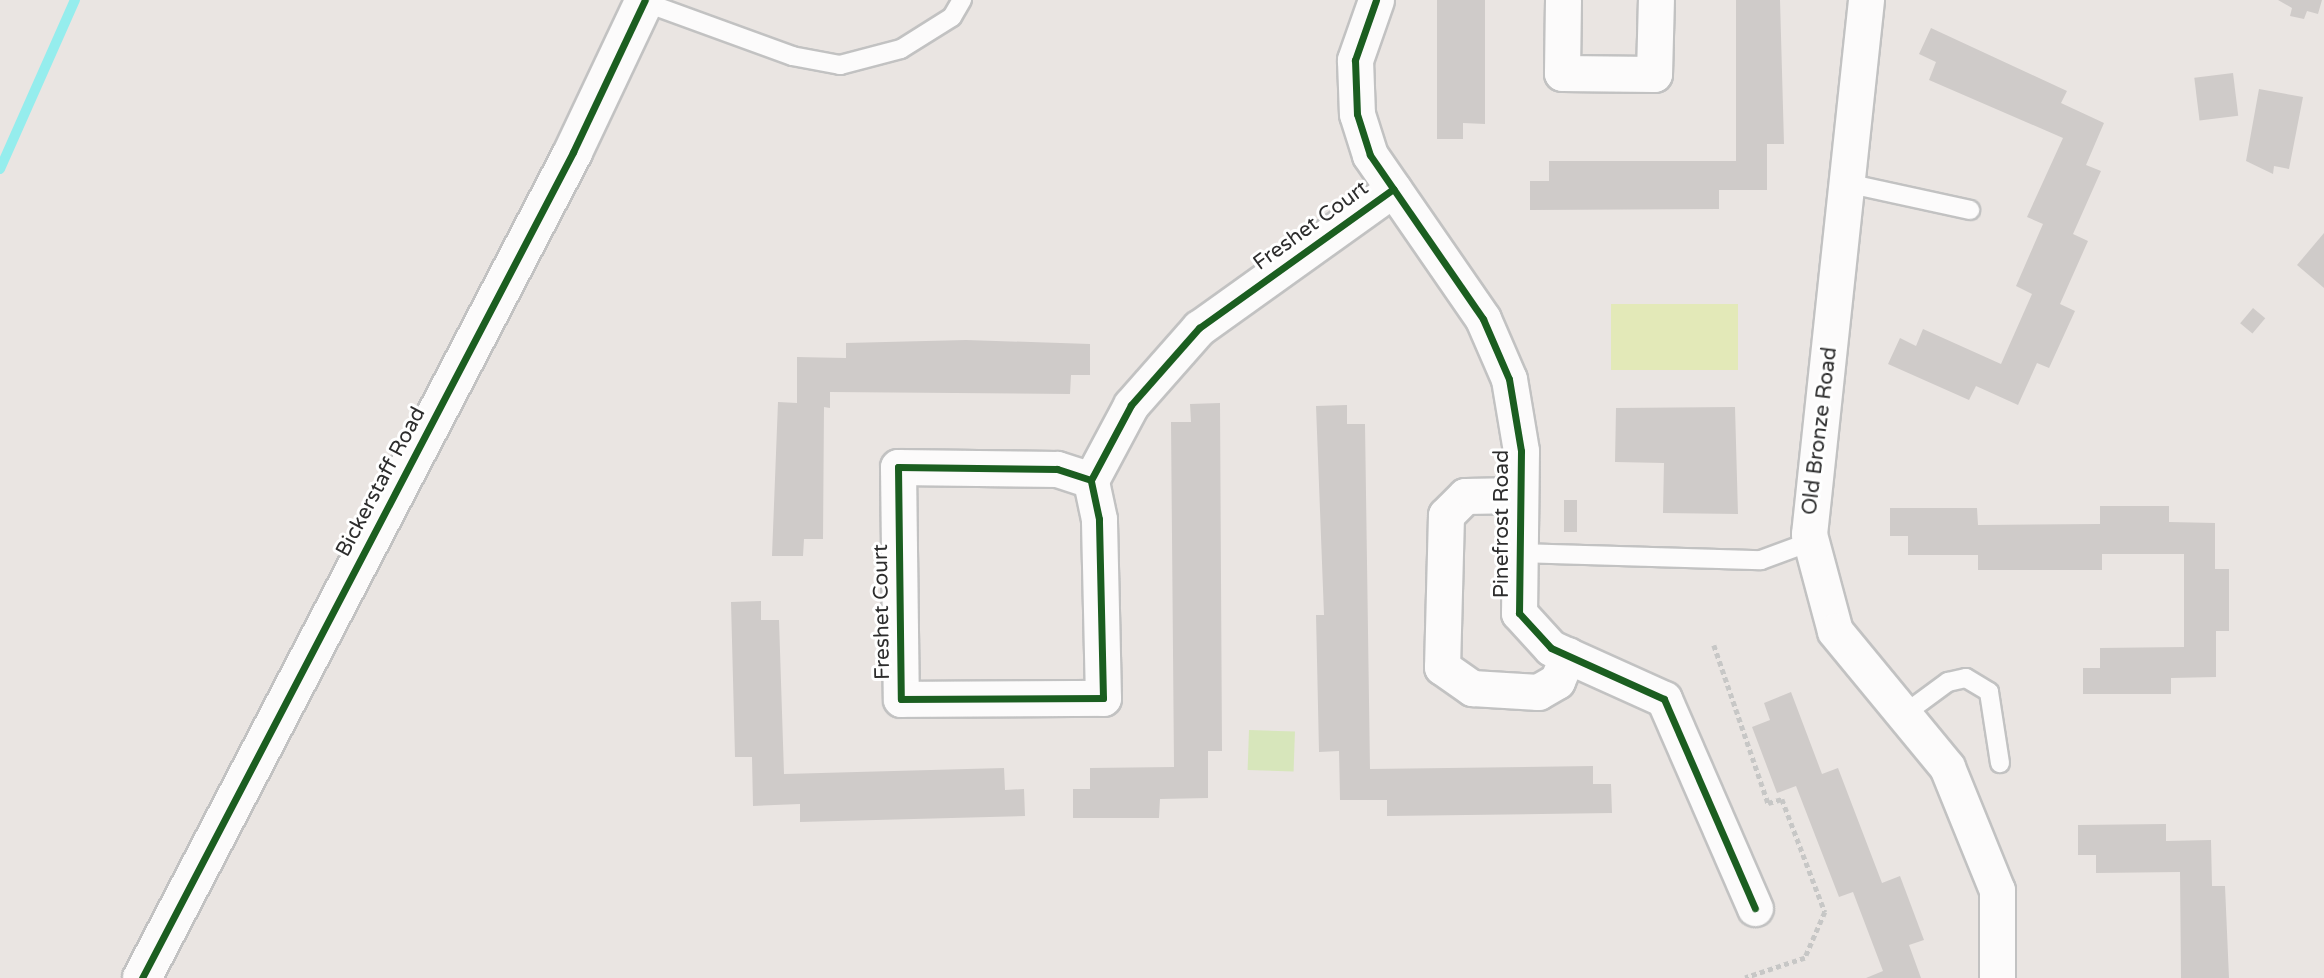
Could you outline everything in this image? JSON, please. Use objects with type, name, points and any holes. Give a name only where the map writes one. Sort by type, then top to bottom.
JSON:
[{"type":"street","name":"Pinefrost Road","points":[[1376,0],[1362,32],[1354,94],[1370,155],[1497,345],[1519,423],[1519,613],[1534,635],[1568,655],[1664,699],[1755,908]]},
{"type":"street","points":[[1563,0],[1562,74],[1654,74],[1656,0]]},
{"type":"street","name":"Old Bronze Road","points":[[1867,0],[1851,184],[1812,481],[1810,542],[1835,631],[1947,767],[1997,890],[1997,978]]},
{"type":"street","name":"Bickerstaff Road","points":[[142,978],[567,164],[644,1]]},
{"type":"street","name":"Freshet Court","points":[[1091,480],[1057,469],[898,467],[901,699],[1103,698],[1100,519],[1091,480],[1130,405],[1199,328],[1393,189]]},
{"type":"street","points":[[1519,495],[1465,496],[1446,515],[1442,667],[1472,688],[1538,692],[1557,681],[1568,655]]},
{"type":"lane","points":[[644,1],[792,56],[840,65],[901,49],[951,17],[962,0]]},
{"type":"lane","points":[[1851,184],[1970,211]]},
{"type":"lane","points":[[1518,553],[1761,560],[1810,542]]},
{"type":"lane","points":[[1903,715],[1948,682],[1966,678],[1989,692],[2000,763]]},
{"type":"path","points":[[1714,645],[1769,803],[1783,799],[1825,912],[1805,958],[1745,978]]},
{"type":"green space","points":[[1611,304],[1738,304],[1738,370],[1611,370]]},
{"type":"green space","points":[[1249,730],[1295,732],[1294,772],[1248,770]]},
{"type":"building","points":[[1437,0],[1485,0],[1485,124],[1463,123],[1463,139],[1437,139]]},
{"type":"building","points":[[1736,0],[1780,0],[1784,144],[1767,144],[1767,190],[1719,190],[1719,209],[1530,210],[1530,181],[1549,181],[1549,161],[1736,161]]},
{"type":"building","points":[[2278,0],[2322,0],[2318,14],[2307,11],[2304,19],[2290,16],[2292,8]]},
{"type":"building","points":[[1931,28],[2067,91],[2061,103],[2104,123],[2086,165],[2101,171],[2073,234],[2088,241],[2060,304],[2075,311],[2049,368],[2037,363],[2018,405],[1976,386],[1969,400],[1888,364],[1900,338],[1916,346],[1923,329],[2001,364],[2032,294],[2016,286],[2043,224],[2027,217],[2063,138],[1929,80],[1936,62],[1919,54]]},
{"type":"building","points":[[2233,73],[2238,116],[2200,120],[2194,78]]},
{"type":"building","points":[[2259,89],[2303,97],[2289,169],[2274,166],[2273,174],[2246,161]]},
{"type":"building","points":[[2324,233],[2324,288],[2297,265]]},
{"type":"building","points":[[2253,308],[2265,318],[2252,334],[2240,323]]},
{"type":"building","points":[[966,340],[1090,344],[1090,375],[1071,375],[1070,394],[830,392],[830,408],[824,407],[823,539],[804,539],[803,556],[772,556],[778,402],[797,403],[797,357],[846,358],[846,343]]},
{"type":"building","points":[[1220,403],[1222,751],[1208,751],[1208,798],[1160,799],[1159,818],[1073,818],[1073,789],[1090,789],[1090,768],[1174,767],[1171,422],[1191,422],[1190,404]]},
{"type":"building","points":[[1347,405],[1347,424],[1365,424],[1370,769],[1593,766],[1593,784],[1611,784],[1612,813],[1387,816],[1387,800],[1340,800],[1339,751],[1319,752],[1316,615],[1324,615],[1316,406]]},
{"type":"building","points":[[1735,407],[1738,514],[1663,513],[1664,463],[1615,462],[1616,408]]},
{"type":"building","points":[[1564,500],[1577,500],[1577,532],[1564,532]]},
{"type":"building","points":[[2100,506],[2169,506],[2169,522],[2215,523],[2215,569],[2229,569],[2229,631],[2216,631],[2216,677],[2171,678],[2171,694],[2083,694],[2083,668],[2100,668],[2100,648],[2184,647],[2184,554],[2102,554],[2102,570],[1978,570],[1978,555],[1908,555],[1908,536],[1890,536],[1890,508],[1977,508],[1978,525],[2100,524]]},
{"type":"building","points":[[761,601],[761,620],[779,620],[784,774],[1004,768],[1005,790],[1024,789],[1025,816],[800,822],[800,804],[753,806],[752,757],[735,757],[731,602]]},
{"type":"building","points":[[1791,692],[1822,774],[1838,768],[1882,883],[1900,876],[1924,940],[1909,945],[1921,978],[1866,978],[1883,971],[1853,892],[1839,897],[1796,786],[1777,793],[1752,727],[1770,720],[1764,703]]},
{"type":"building","points":[[2166,824],[2166,841],[2211,840],[2212,886],[2225,886],[2229,978],[2181,978],[2180,872],[2096,873],[2096,855],[2078,855],[2078,825]]},
{"type":"waterway","points":[[0,169],[75,0]]},
{"type":"cycle path","points":[[142,978],[573,152],[645,0]]},
{"type":"cycle path","points":[[1376,0],[1355,60],[1357,114],[1370,155],[1483,319],[1509,379],[1521,451],[1519,613],[1551,648],[1664,699],[1755,908]]},
{"type":"cycle path","points":[[1091,480],[1057,469],[898,467],[901,699],[1103,698],[1099,519],[1091,480],[1131,405],[1199,328],[1393,189]]}]
